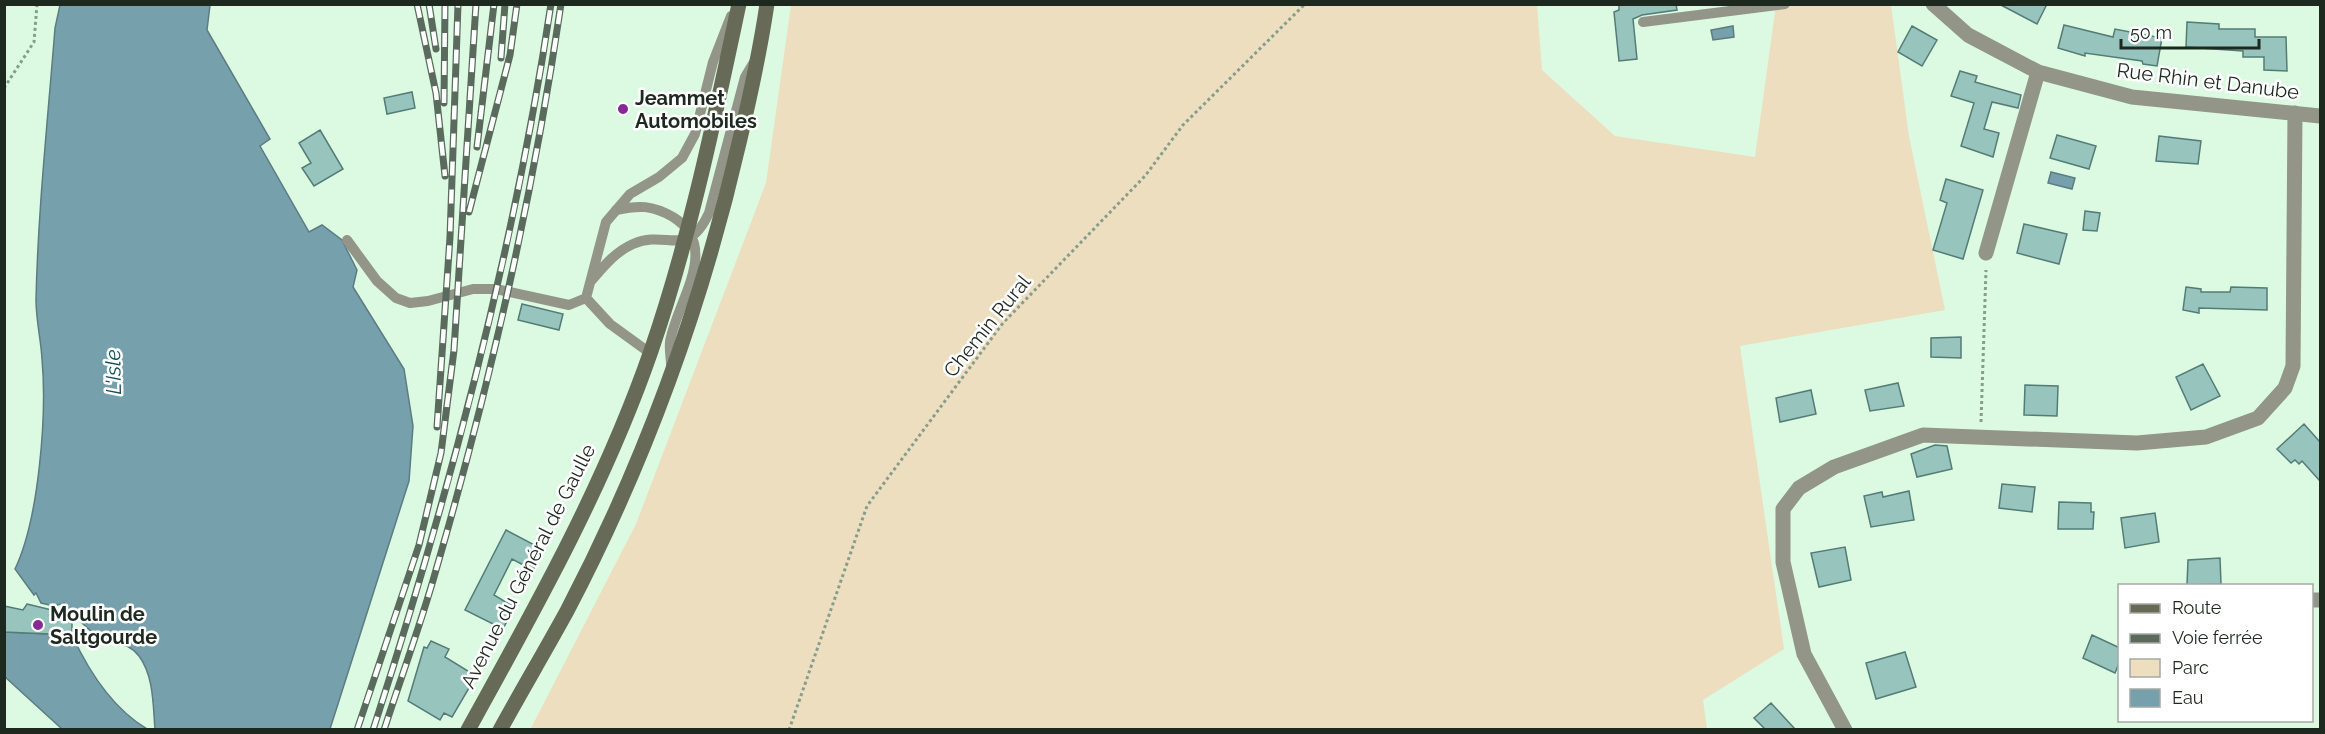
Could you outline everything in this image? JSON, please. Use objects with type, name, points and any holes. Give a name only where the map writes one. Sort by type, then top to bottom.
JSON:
[{"type":"main road","name":"Avenue du Général de Gaulle","points":[[468,729],[534,609],[597,486],[650,352],[688,235],[709,145],[737,4]]},
{"type":"main road","points":[[500,729],[567,609],[627,482],[672,371],[718,231],[761,48],[767,4]]},
{"type":"street","name":"Rue Rhin et Danube","points":[[1933,4],[1968,35],[2038,72],[2132,97],[2320,116]]},
{"type":"street","points":[[1986,253],[2038,72]]},
{"type":"street","points":[[1845,729],[1804,654],[1783,562],[1783,509],[1799,488],[1834,467],[1923,435],[2137,443],[2206,437],[2258,418],[2285,388],[2293,366],[2295,113]]},
{"type":"lane","points":[[586,298],[606,222],[630,194],[659,177],[682,158],[695,134],[713,62],[737,4]]},
{"type":"lane","points":[[1643,22],[1785,4]]},
{"type":"lane","points":[[590,283],[613,256],[633,244],[649,239],[688,235],[701,229],[709,213],[745,77],[761,48]]},
{"type":"lane","points":[[616,210],[638,205],[658,208],[688,235],[697,249],[691,278],[670,339],[672,371]]},
{"type":"lane","points":[[346,240],[377,281],[396,298],[410,303],[428,302],[473,289],[496,289],[569,305],[586,298]]},
{"type":"lane","points":[[586,298],[610,324],[650,352]]},
{"type":"path","points":[[4,88],[34,42],[37,4]]},
{"type":"path","name":"Chemin Rural","points":[[789,729],[867,506],[1003,323],[1145,176],[1183,125],[1305,4]]},
{"type":"path","points":[[1980,438],[1986,253]]},
{"type":"green space","points":[[791,5],[1537,5],[1542,70],[1615,136],[1755,157],[1776,5],[1891,5],[1909,136],[1945,310],[1740,346],[1784,649],[1703,700],[1707,729],[530,730],[636,524],[766,183]]},
{"type":"water","name":"L'Isle","points":[[60,5],[210,5],[207,30],[270,139],[260,146],[309,232],[322,225],[342,240],[357,270],[353,287],[404,369],[413,426],[409,481],[330,729],[155,729],[150,682],[139,656],[127,646],[102,638],[91,631],[64,603],[54,606],[41,603],[36,593],[34,595],[15,569],[30,523],[42,437],[43,382],[36,307],[37,266],[55,28]]},
{"type":"water","points":[[1733,26],[1734,37],[1713,40],[1711,30]]},
{"type":"water","points":[[2051,172],[2075,178],[2072,189],[2048,183]]},
{"type":"water","points":[[5,632],[72,635],[94,675],[112,700],[147,729],[62,729],[5,677]]},
{"type":"building","points":[[1619,4],[1676,4],[1677,10],[1642,15],[1633,19],[1637,59],[1619,61],[1614,12],[1619,10]]},
{"type":"building","points":[[1999,4],[2047,4],[2037,24]]},
{"type":"building","points":[[2187,22],[2219,24],[2219,29],[2255,29],[2255,37],[2286,37],[2287,71],[2264,70],[2264,57],[2243,57],[2243,51],[2186,47]]},
{"type":"building","points":[[2064,25],[2113,37],[2115,29],[2162,38],[2157,66],[2143,64],[2142,61],[2085,53],[2085,56],[2058,48]]},
{"type":"building","points":[[1912,26],[1937,40],[1922,66],[1898,52]]},
{"type":"building","points":[[1960,71],[1977,76],[1975,82],[2021,95],[2018,108],[1992,102],[1984,129],[1999,133],[1993,157],[1961,146],[1974,103],[1951,96]]},
{"type":"building","points":[[412,92],[415,108],[387,114],[384,98]]},
{"type":"building","points":[[320,130],[343,169],[314,186],[302,168],[311,163],[299,143]]},
{"type":"building","points":[[2057,135],[2096,146],[2089,169],[2050,158]]},
{"type":"building","points":[[2159,136],[2201,141],[2198,164],[2156,161]]},
{"type":"building","points":[[1946,179],[1983,190],[1963,259],[1933,250],[1947,203],[1940,200]]},
{"type":"building","points":[[2085,211],[2100,213],[2097,231],[2083,230]]},
{"type":"building","points":[[2024,224],[2067,234],[2059,264],[2017,253]]},
{"type":"building","points":[[2186,287],[2201,289],[2201,292],[2230,292],[2231,287],[2267,288],[2267,310],[2199,308],[2199,313],[2183,310]]},
{"type":"building","points":[[522,304],[563,314],[559,330],[518,320]]},
{"type":"building","points":[[1961,337],[1961,358],[1931,357],[1931,338]]},
{"type":"building","points":[[2203,364],[2220,396],[2191,410],[2176,377]]},
{"type":"building","points":[[1898,383],[1904,406],[1870,411],[1865,390]]},
{"type":"building","points":[[2025,385],[2058,386],[2057,416],[2024,415]]},
{"type":"building","points":[[1811,390],[1816,414],[1780,422],[1776,398]]},
{"type":"building","points":[[2304,424],[2320,442],[2320,481],[2302,461],[2299,464],[2295,460],[2291,463],[2277,449]]},
{"type":"building","points":[[1935,445],[1947,446],[1952,469],[1917,477],[1911,454]]},
{"type":"building","points":[[2002,484],[2035,487],[2032,512],[1999,508]]},
{"type":"building","points":[[1909,491],[1914,520],[1871,527],[1864,496],[1882,492],[1883,497]]},
{"type":"building","points":[[2059,502],[2091,503],[2091,512],[2094,512],[2093,529],[2058,529]]},
{"type":"building","points":[[2155,513],[2159,542],[2125,548],[2121,518]]},
{"type":"building","points":[[506,530],[544,550],[533,570],[512,559],[494,595],[514,607],[503,629],[465,610]]},
{"type":"building","points":[[1845,547],[1851,580],[1819,587],[1811,553]]},
{"type":"building","points":[[2220,558],[2221,584],[2187,584],[2188,560]]},
{"type":"building","name":"Moulin de Saltgourde","points":[[27,604],[60,612],[68,610],[72,617],[72,635],[4,632],[4,606],[23,610]]},
{"type":"building","points":[[2092,635],[2118,647],[2118,666],[2115,673],[2083,658]]},
{"type":"building","points":[[431,641],[449,649],[445,657],[476,676],[452,717],[444,713],[440,720],[408,701],[424,647],[427,648]]},
{"type":"building","points":[[1905,652],[1916,687],[1876,699],[1866,663]]},
{"type":"building","points":[[1771,703],[1795,729],[1765,729],[1754,718]]},
{"type":"railway","points":[[417,4],[436,93],[445,176]]},
{"type":"railway","points":[[429,4],[436,49]]},
{"type":"railway","points":[[444,103],[445,4]]},
{"type":"railway","points":[[437,427],[450,237],[458,4]]},
{"type":"railway","points":[[357,730],[419,545],[441,453],[454,350],[476,4]]},
{"type":"railway","points":[[477,147],[494,4]]},
{"type":"railway","points":[[501,58],[505,4]]},
{"type":"railway","points":[[469,212],[510,55],[517,4]]},
{"type":"railway","points":[[373,730],[428,551],[477,371],[518,188],[551,4]]},
{"type":"railway","points":[[384,730],[430,590],[492,360],[537,147],[561,4]]},
{"type":"place","name":"Jeammet Automobiles","points":[[623,109]]},
{"type":"place","name":"Moulin de Saltgourde","points":[[38,625]]}]
